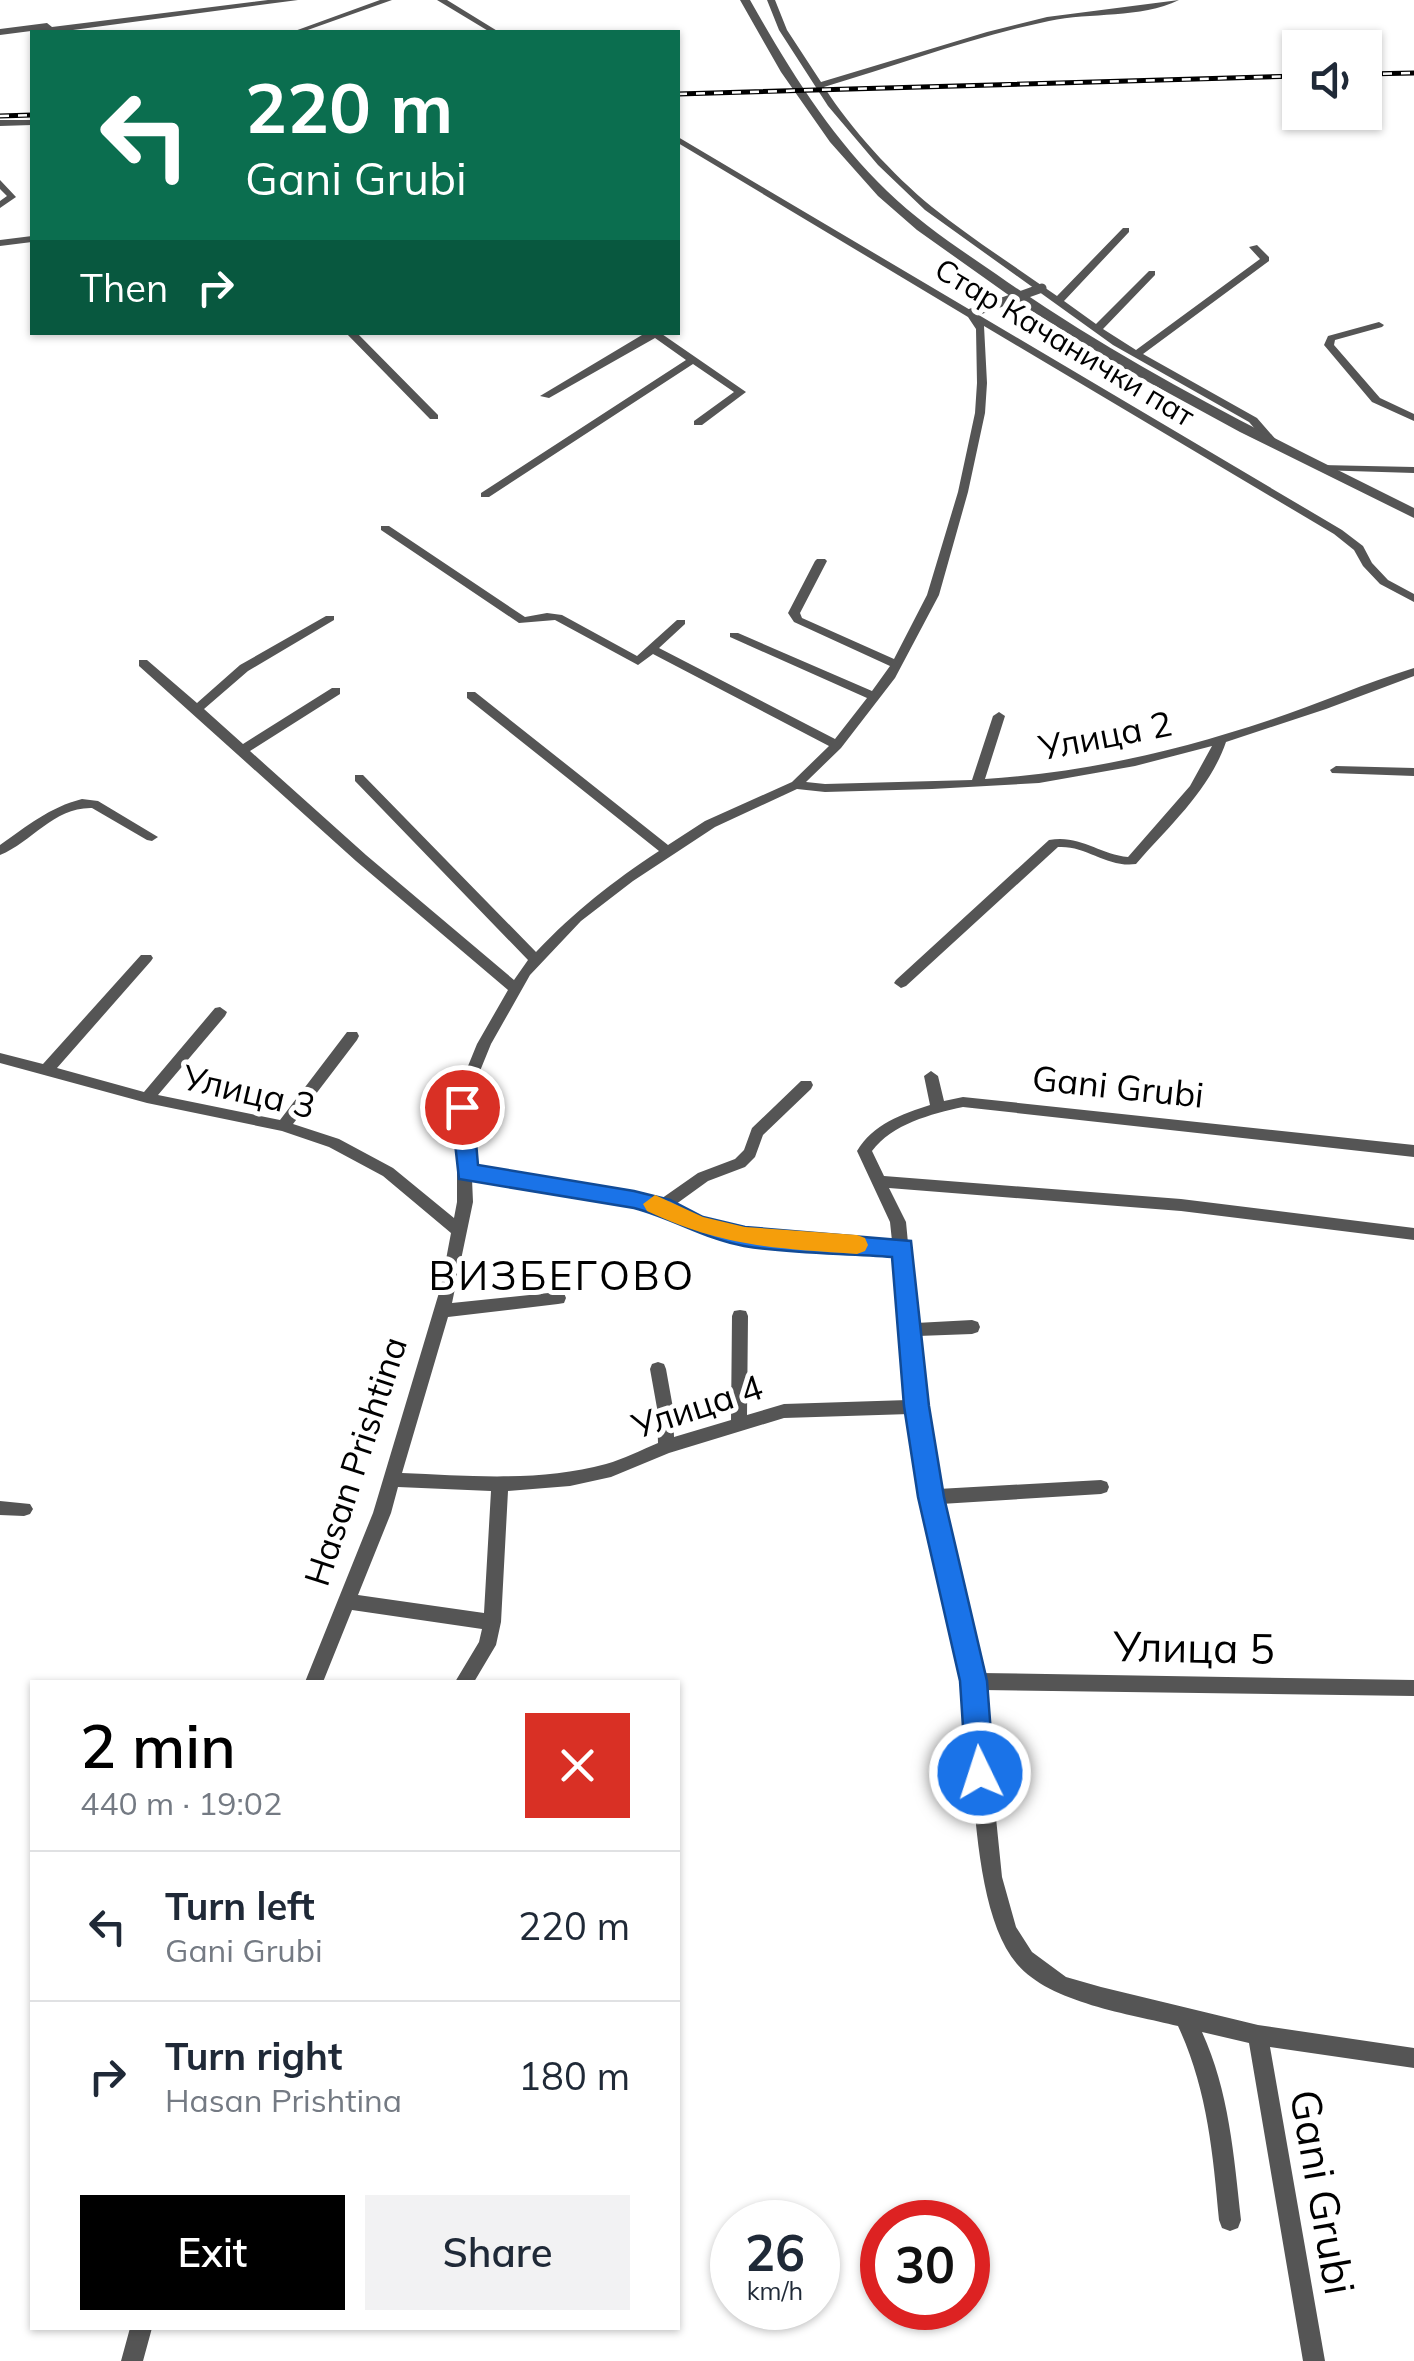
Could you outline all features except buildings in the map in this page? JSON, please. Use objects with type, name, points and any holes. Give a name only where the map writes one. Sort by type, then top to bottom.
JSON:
[{"type":"street","points":[[30,30],[258,0]]},
{"type":"street","points":[[58,30],[293,0]]},
{"type":"street","points":[[302,30],[388,0]]},
{"type":"street","points":[[440,0],[492,30]]},
{"type":"street","points":[[745,0],[803,102],[860,170],[916,224],[1025,303],[1138,374],[1414,514]]},
{"type":"street","points":[[756,0],[782,68]]},
{"type":"street","points":[[771,0],[783,30],[818,86],[903,186],[951,226],[1060,299],[1097,329],[1253,420],[1274,444]]},
{"type":"street","points":[[818,86],[1036,22],[1090,10],[1126,13],[1174,0]]},
{"type":"street","points":[[0,34],[30,30]]},
{"type":"street","points":[[0,34],[30,33]]},
{"type":"street","points":[[0,123],[29,121]]},
{"type":"street","name":"Стар Качанички пат","points":[[680,141],[1338,532],[1359,548],[1367,564],[1384,582],[1414,599]]},
{"type":"street","points":[[680,153],[691,149]]},
{"type":"street","points":[[0,183],[12,197],[0,205]]},
{"type":"street","points":[[1060,299],[1126,230]]},
{"type":"street","points":[[0,244],[30,238]]},
{"type":"street","points":[[1136,355],[1266,258],[1254,247]]},
{"type":"street","points":[[1097,329],[1152,273]]},
{"type":"street","points":[[796,784],[837,746],[875,697],[933,595],[948,553],[977,428],[981,329],[971,312],[1042,288]]},
{"type":"street","points":[[1380,325],[1331,338],[1329,345],[1376,400],[1414,418]]},
{"type":"street","points":[[353,335],[434,417]]},
{"type":"street","points":[[546,396],[652,335]]},
{"type":"street","points":[[656,335],[740,392],[698,423]]},
{"type":"street","points":[[485,495],[694,359]]},
{"type":"street","points":[[1321,468],[1414,470]]},
{"type":"street","points":[[386,528],[523,622],[558,617],[638,661],[682,622]]},
{"type":"street","points":[[822,560],[794,614],[798,620],[897,664]]},
{"type":"street","points":[[197,709],[244,668],[330,618]]},
{"type":"street","points":[[734,635],[875,697]]},
{"type":"street","points":[[654,650],[837,746]]},
{"type":"street","points":[[142,664],[514,988]]},
{"type":"street","name":"Улица 2","points":[[796,784],[825,788],[1068,775],[1220,742],[1414,672]]},
{"type":"street","points":[[243,750],[336,691]]},
{"type":"street","points":[[470,695],[667,851]]},
{"type":"street","points":[[978,782],[999,716]]},
{"type":"street","points":[[901,983],[1054,843],[1070,841],[1121,862],[1131,861],[1195,785],[1216,756],[1220,742]]},
{"type":"street","points":[[1336,770],[1414,772]]},
{"type":"street","points":[[359,778],[535,960]]},
{"type":"street","name":"Hasan Prishtina","points":[[315,1680],[394,1480],[460,1231],[467,1172],[462,1140],[464,1093],[514,988],[576,918],[667,851],[737,810],[796,784]]},
{"type":"street","points":[[0,852],[63,809],[84,802],[152,837]]},
{"type":"street","points":[[46,1071],[146,958]]},
{"type":"street","points":[[147,1098],[220,1012]]},
{"type":"street","points":[[283,1126],[352,1036]]},
{"type":"street","name":"Улица 3","points":[[0,1058],[147,1098],[283,1126],[334,1143],[369,1160],[460,1231]]},
{"type":"street","points":[[931,1076],[938,1106]]},
{"type":"street","points":[[662,1206],[703,1177],[740,1163],[750,1153],[757,1132],[806,1085]]},
{"type":"street","name":"Gani Grubi","points":[[1414,1151],[980,1104],[938,1106],[893,1126],[865,1146],[898,1222],[917,1406],[931,1497],[974,1681],[992,1877],[1007,1931],[1025,1959],[1061,1985],[1186,2020],[1258,2035],[1414,2058]]},
{"type":"street","points":[[467,1172],[662,1206],[697,1224],[745,1236],[902,1248]]},
{"type":"street","points":[[881,1182],[1180,1205],[1414,1234]]},
{"type":"street","points":[[440,1311],[558,1298]]},
{"type":"street","points":[[739,1424],[740,1316]]},
{"type":"street","points":[[909,1330],[972,1327]]},
{"type":"street","points":[[658,1368],[666,1447]]},
{"type":"street","name":"Улица 4","points":[[394,1480],[500,1484],[570,1479],[611,1470],[666,1447],[784,1411],[917,1406]]},
{"type":"street","points":[[465,1680],[487,1645],[492,1622],[500,1484]]},
{"type":"street","points":[[931,1497],[1101,1487]]},
{"type":"street","points":[[0,1508],[24,1509]]},
{"type":"street","points":[[346,1601],[492,1622]]},
{"type":"street","name":"Улица 5","points":[[974,1681],[1414,1688]]},
{"type":"street","points":[[1186,2020],[1203,2052],[1218,2116],[1230,2220]]},
{"type":"street","name":"Gani Grubi","points":[[1258,2035],[1314,2361]]},
{"type":"street","points":[[132,2361],[140,2330]]},
{"type":"railway","points":[[1382,74],[1414,73]]},
{"type":"railway","points":[[680,94],[1282,77]]},
{"type":"railway","points":[[0,116],[30,115]]},
{"type":"slow traffic","points":[[655,1204],[673,1215],[721,1232],[857,1245]]},
{"type":"district","name":"ВИЗБЕГОВО","points":[[562,1275]]},
{"type":"route","points":[[462,1107],[467,1172],[662,1206],[673,1215],[721,1232],[902,1248],[917,1406],[931,1497],[974,1681],[980,1773]]}]
